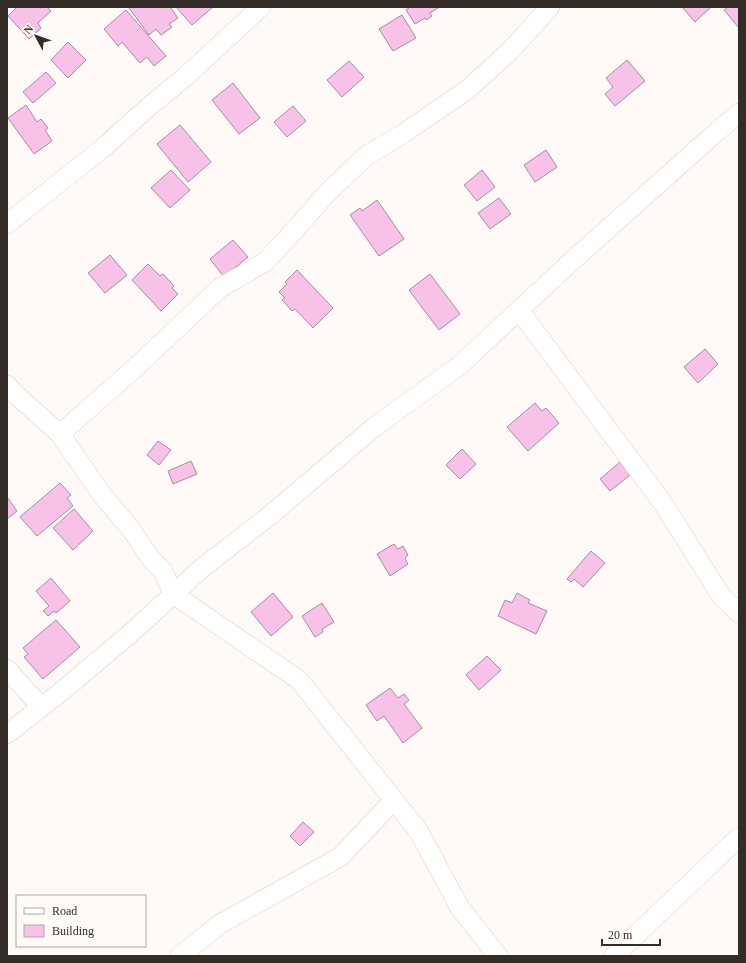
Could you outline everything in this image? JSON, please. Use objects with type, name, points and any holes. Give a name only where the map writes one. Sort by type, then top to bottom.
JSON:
[{"type":"street","points":[[7,224],[103,148],[145,110],[185,77],[261,7]]},
{"type":"street","points":[[60,434],[136,367],[220,288],[265,262],[328,192],[366,156],[404,133],[467,90],[510,51],[550,7]]},
{"type":"street","points":[[7,734],[62,691],[131,633],[202,568],[268,516],[373,428],[460,365],[578,255],[739,113]]},
{"type":"street","points":[[520,310],[662,502],[722,597],[739,613]]},
{"type":"street","points":[[7,385],[60,434],[102,495],[130,528],[151,559],[163,571],[173,594],[299,680],[420,832],[460,908],[498,956]]},
{"type":"street","points":[[7,669],[41,707]]},
{"type":"street","points":[[180,956],[220,924],[340,857],[394,800]]},
{"type":"street","points":[[614,956],[739,837]]},
{"type":"building","points":[[17,7],[47,7],[51,11],[38,23],[41,28],[29,39],[8,16]]},
{"type":"building","points":[[170,7],[178,18],[169,24],[172,27],[161,35],[156,29],[149,35],[129,8]]},
{"type":"building","points":[[176,7],[213,7],[192,25]]},
{"type":"building","points":[[410,7],[438,8],[430,13],[432,16],[415,24],[406,10]]},
{"type":"building","points":[[682,7],[711,7],[695,22]]},
{"type":"building","points":[[728,7],[739,7],[739,28],[724,10]]},
{"type":"building","points":[[126,10],[166,56],[154,66],[147,57],[140,63],[122,42],[118,46],[104,29]]},
{"type":"building","points":[[402,15],[416,38],[393,51],[379,29]]},
{"type":"building","points":[[68,42],[86,60],[68,78],[51,60]]},
{"type":"building","points":[[627,60],[645,81],[615,106],[605,94],[613,87],[606,78]]},
{"type":"building","points":[[349,61],[364,77],[342,97],[327,80]]},
{"type":"building","points":[[46,72],[56,83],[33,103],[23,92]]},
{"type":"building","points":[[233,83],[260,118],[239,134],[212,100]]},
{"type":"building","points":[[26,105],[37,122],[41,119],[48,128],[45,130],[52,141],[34,154],[8,118]]},
{"type":"building","points":[[293,106],[306,121],[287,137],[274,122]]},
{"type":"building","points":[[180,125],[211,162],[188,182],[157,144]]},
{"type":"building","points":[[546,150],[557,167],[535,182],[524,165]]},
{"type":"building","points":[[171,170],[190,190],[170,208],[151,188]]},
{"type":"building","points":[[482,170],[495,187],[477,201],[464,185]]},
{"type":"building","points":[[499,198],[511,214],[490,229],[478,213]]},
{"type":"building","points":[[377,200],[404,239],[379,256],[350,215],[360,208],[362,211]]},
{"type":"building","points":[[233,240],[248,257],[224,277],[210,259]]},
{"type":"building","points":[[110,255],[127,275],[105,293],[88,273]]},
{"type":"building","points":[[148,264],[160,276],[163,274],[174,286],[172,288],[178,294],[161,311],[132,280]]},
{"type":"building","points":[[297,270],[333,308],[313,328],[295,309],[292,311],[282,300],[285,298],[279,292],[287,284],[285,282]]},
{"type":"building","points":[[430,274],[460,314],[439,330],[409,290]]},
{"type":"building","points":[[705,349],[718,364],[698,383],[684,367]]},
{"type":"building","points":[[535,403],[542,411],[546,408],[559,423],[528,451],[507,427]]},
{"type":"building","points":[[158,441],[171,450],[159,465],[147,455]]},
{"type":"building","points":[[462,449],[476,464],[460,479],[446,465]]},
{"type":"building","points":[[191,461],[197,474],[173,484],[168,471]]},
{"type":"building","points":[[620,462],[630,475],[610,491],[600,479]]},
{"type":"building","points":[[60,483],[71,495],[67,498],[73,506],[37,536],[20,517]]},
{"type":"building","points":[[7,497],[17,511],[7,519]]},
{"type":"building","points":[[74,509],[93,531],[73,550],[53,528]]},
{"type":"building","points":[[394,544],[398,549],[403,546],[408,555],[405,558],[408,564],[390,576],[377,554]]},
{"type":"building","points":[[591,551],[605,563],[583,587],[574,579],[571,582],[567,579]]},
{"type":"building","points":[[51,578],[70,601],[56,613],[54,611],[48,616],[43,611],[49,606],[36,591]]},
{"type":"building","points":[[273,593],[293,617],[271,636],[251,612]]},
{"type":"building","points":[[517,593],[530,600],[528,603],[547,611],[536,634],[498,616],[505,600],[512,603]]},
{"type":"building","points":[[322,603],[334,622],[322,629],[323,632],[315,637],[302,616]]},
{"type":"building","points":[[56,620],[80,647],[43,679],[24,657],[28,654],[23,648]]},
{"type":"building","points":[[487,656],[501,670],[479,690],[466,675]]},
{"type":"building","points":[[390,688],[398,698],[404,694],[409,700],[404,704],[422,728],[403,743],[384,716],[377,721],[366,705]]},
{"type":"building","points":[[303,822],[314,832],[300,846],[290,836]]}]
